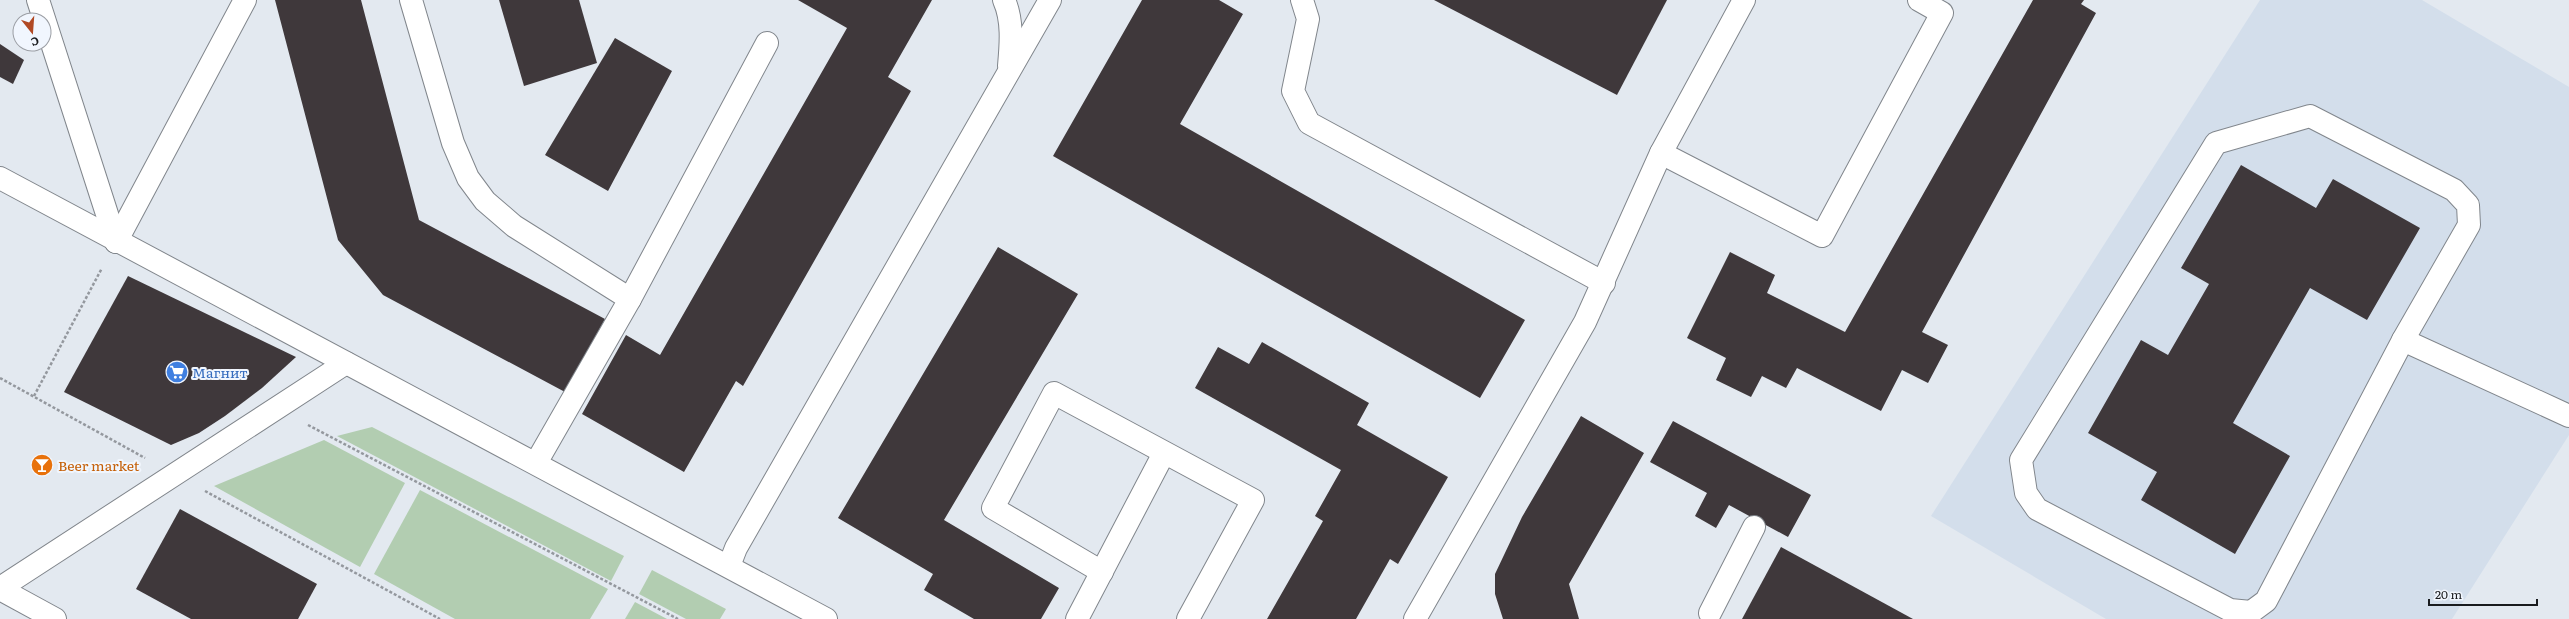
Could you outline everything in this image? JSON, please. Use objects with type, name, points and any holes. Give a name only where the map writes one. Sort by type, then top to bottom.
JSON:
[{"type":"lane","points":[[38,0],[116,242]]},
{"type":"lane","points":[[116,242],[244,0]]},
{"type":"lane","points":[[411,0],[454,143],[468,178],[485,201],[514,226],[630,299]]},
{"type":"lane","points":[[1004,0],[1008,8],[1011,43],[1008,72]]},
{"type":"lane","points":[[729,566],[740,541],[1050,0]]},
{"type":"lane","points":[[1302,0],[1308,19],[1293,91],[1309,122],[1604,283]]},
{"type":"lane","points":[[1415,619],[1585,322],[1604,283],[1661,153],[1744,0]]},
{"type":"lane","points":[[1661,153],[1822,236],[1942,13],[1919,0]]},
{"type":"lane","points":[[536,463],[630,299],[767,43]]},
{"type":"lane","points":[[2310,116],[2454,190],[2459,195],[2468,205],[2469,225],[2403,340],[2266,601],[2251,612],[2230,610],[2037,510],[2026,493],[2021,460],[2216,143],[2310,116]]},
{"type":"lane","points":[[0,178],[116,242],[536,463],[826,619]]},
{"type":"lane","points":[[2403,340],[2569,416]]},
{"type":"lane","points":[[55,619],[0,588],[346,363]]},
{"type":"lane","points":[[1102,572],[993,508],[1054,393],[1253,500],[1188,619]]},
{"type":"lane","points":[[1077,619],[1164,453]]},
{"type":"lane","points":[[1713,617],[1754,527]]},
{"type":"path","points":[[34,396],[116,242]]},
{"type":"path","points":[[0,378],[440,619]]},
{"type":"path","points":[[276,408],[678,619]]},
{"type":"shaded area","points":[[2260,0],[2422,0],[2569,87],[2569,435],[2452,619],[2106,619],[1931,516]]},
{"type":"green space","points":[[372,427],[624,556],[611,581],[337,436]]},
{"type":"green space","points":[[324,440],[405,483],[360,567],[214,486]]},
{"type":"green space","points":[[420,490],[608,589],[590,619],[455,619],[374,574]]},
{"type":"green space","points":[[652,570],[726,609],[720,619],[686,619],[639,594]]},
{"type":"green space","points":[[635,602],[667,619],[625,619]]},
{"type":"building","points":[[275,0],[361,0],[419,220],[605,319],[565,392],[383,295],[338,240]]},
{"type":"building","points":[[499,0],[579,0],[597,63],[524,86]]},
{"type":"building","points":[[798,0],[932,0],[888,77],[911,91],[743,386],[736,381],[684,472],[582,414],[626,335],[660,355],[847,28]]},
{"type":"building","points":[[1142,0],[1219,0],[1243,14],[1180,124],[1525,320],[1480,398],[1053,156]]},
{"type":"building","points":[[1434,0],[1667,0],[1617,95]]},
{"type":"building","points":[[2033,0],[2084,0],[2081,4],[2096,13],[1922,332],[1948,345],[1928,383],[1902,370],[1881,411],[1797,368],[1786,388],[1762,376],[1751,397],[1716,380],[1726,358],[1687,338],[1730,252],[1775,275],[1767,293],[1845,332]]},
{"type":"building","points":[[615,38],[672,71],[608,191],[545,155]]},
{"type":"building","points":[[0,44],[24,60],[13,84],[0,77]]},
{"type":"building","points":[[2241,165],[2316,208],[2333,179],[2420,228],[2367,320],[2310,288],[2233,423],[2290,456],[2235,554],[2141,500],[2157,472],[2088,433],[2141,340],[2168,355],[2209,284],[2181,268]]},
{"type":"building","points":[[998,247],[1078,294],[944,520],[1059,588],[1041,619],[974,619],[924,590],[933,574],[838,518]]},
{"type":"building","name":"Магнит","points":[[128,276],[296,357],[262,388],[225,416],[199,433],[171,445],[64,392]]},
{"type":"building","points":[[1262,342],[1369,403],[1357,425],[1448,477],[1398,564],[1390,559],[1356,619],[1267,619],[1323,521],[1315,516],[1341,470],[1195,388],[1218,347],[1249,364]]},
{"type":"building","points":[[1581,416],[1644,453],[1569,584],[1579,619],[1503,619],[1495,594],[1495,574],[1522,517]]},
{"type":"building","points":[[1673,421],[1811,495],[1788,537],[1729,505],[1716,528],[1695,516],[1707,493],[1650,462]]},
{"type":"building","points":[[180,509],[317,584],[298,619],[191,619],[136,589]]},
{"type":"building","points":[[1781,547],[1913,619],[1742,619]]},
{"type":"place","name":"Магнит","points":[[177,372]]},
{"type":"place","name":"Beer market","points":[[42,465]]}]
